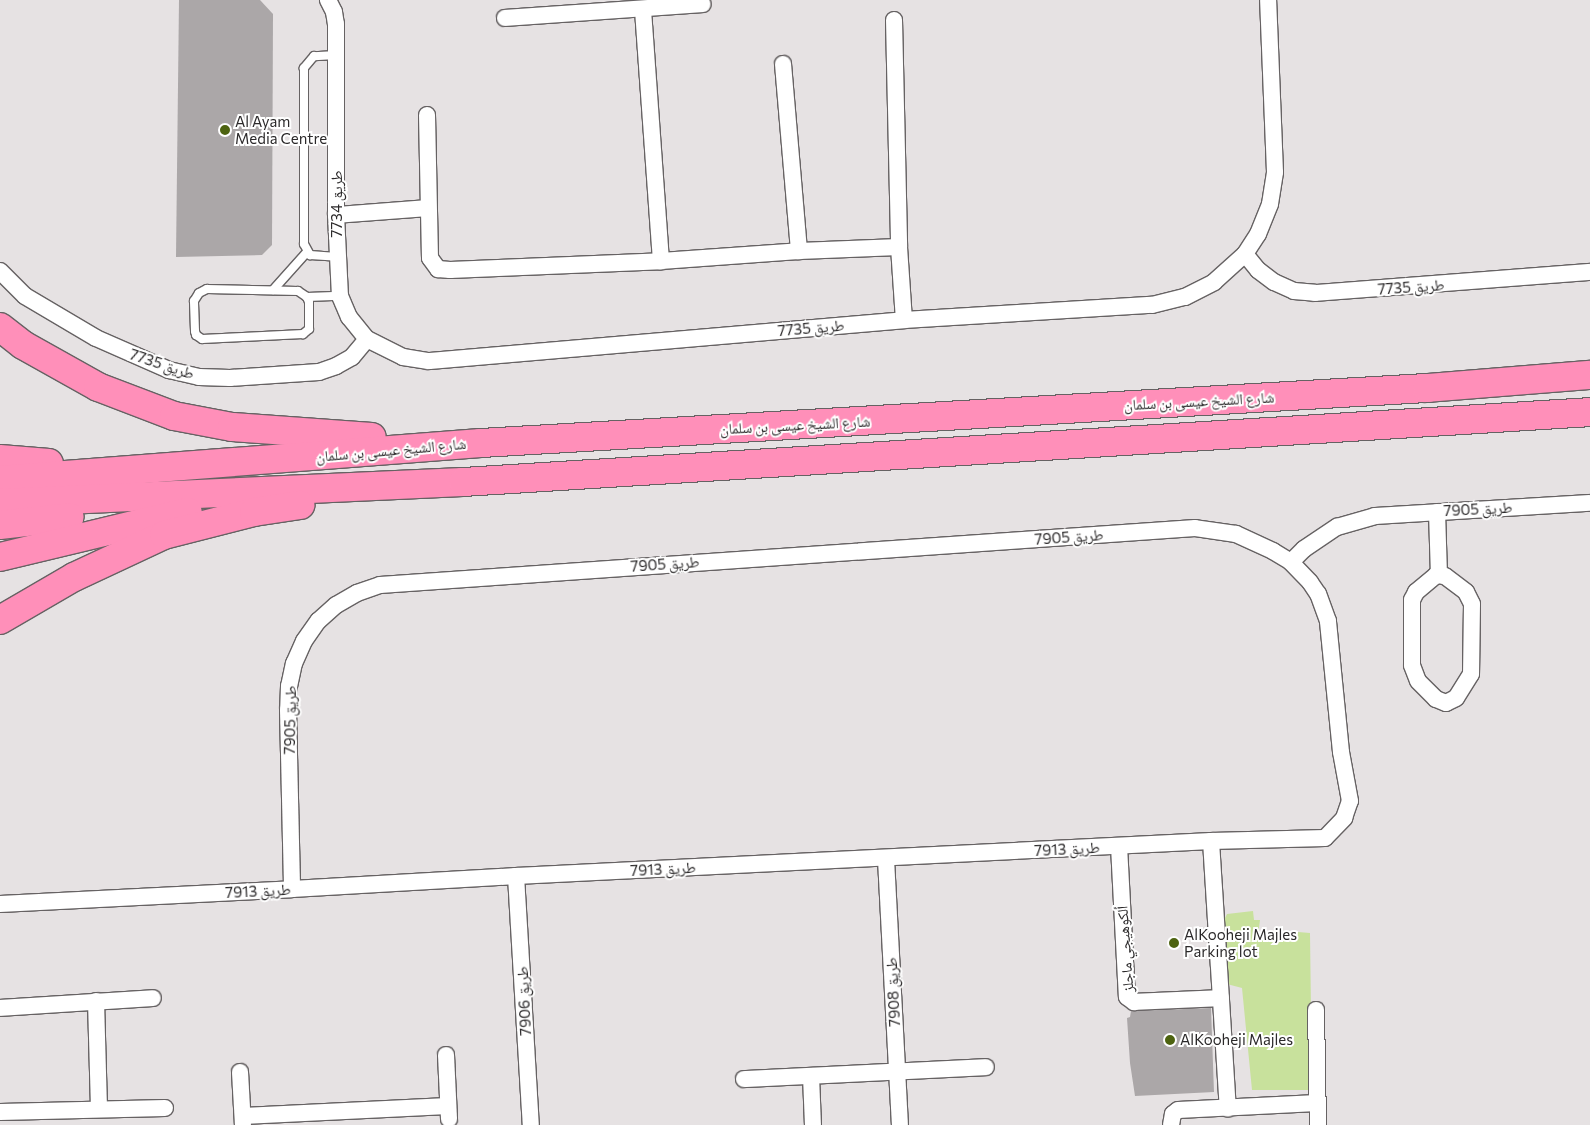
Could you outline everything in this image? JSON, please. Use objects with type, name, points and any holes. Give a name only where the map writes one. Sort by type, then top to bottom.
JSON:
[{"type":"highway","points":[[0,327],[23,345],[98,387],[174,416],[232,427],[293,433],[481,443]]},
{"type":"highway","name":"شارع الشيخ عيسى بن سلمان","points":[[0,480],[481,443],[1407,389],[1590,375]]},
{"type":"highway","points":[[0,504],[463,482],[1590,412]]},
{"type":"highway","points":[[0,459],[143,470]]},
{"type":"highway","points":[[0,620],[74,577],[164,536],[254,512],[463,482]]},
{"type":"highway","points":[[0,556],[159,518],[306,489]]},
{"type":"highway","points":[[0,525],[257,492]]},
{"type":"street","name":"طريق 7734","points":[[328,0],[335,18],[336,214],[339,293]]},
{"type":"street","name":"طريق 7735","points":[[339,293],[348,316],[367,339],[403,357],[442,361],[904,320],[1152,305],[1168,302],[1192,294],[1214,282],[1245,254],[1265,219],[1270,204],[1275,172],[1268,0]]},
{"type":"street","points":[[504,18],[643,10],[703,4]]},
{"type":"street","points":[[643,10],[661,261]]},
{"type":"street","points":[[894,20],[900,247],[904,320]]},
{"type":"street","points":[[783,64],[799,251]]},
{"type":"street","points":[[427,115],[427,208],[430,258],[438,268],[450,270],[661,261],[799,251],[900,247]]},
{"type":"street","points":[[336,214],[427,208]]},
{"type":"street","name":"طريق 7735","points":[[1245,254],[1258,270],[1274,282],[1294,291],[1315,293],[1590,272]]},
{"type":"street","name":"طريق 7735","points":[[0,272],[25,296],[96,338],[169,370],[191,376],[230,378],[319,372],[336,366],[352,357],[367,339]]},
{"type":"street","name":"طريق 7905","points":[[1290,562],[1320,537],[1355,520],[1374,516],[1590,503]]},
{"type":"street","points":[[1437,512],[1439,575]]},
{"type":"street","name":"طريق 7905","points":[[292,889],[288,710],[289,686],[294,663],[304,641],[318,621],[336,605],[357,593],[380,585],[1195,528],[1222,531],[1255,541],[1290,562],[1301,572],[1318,594],[1328,621],[1341,752],[1350,800],[1344,818],[1325,838]]},
{"type":"street","points":[[1439,575],[1448,577],[1466,592],[1472,604],[1472,674],[1456,698],[1446,703],[1436,699],[1418,681],[1412,665],[1412,600],[1416,592],[1429,578],[1439,575]]},
{"type":"street","name":"طريق 7913","points":[[0,904],[1211,841],[1325,838]]},
{"type":"street","points":[[1211,841],[1228,1108]]},
{"type":"street","name":"ألكوهيجي ماجلز","points":[[1119,846],[1126,997],[1134,1002],[1221,998]]},
{"type":"street","name":"طريق 7908","points":[[886,859],[900,1125]]},
{"type":"street","name":"طريق 7906","points":[[516,876],[532,1125]]},
{"type":"street","points":[[0,1008],[153,998]]},
{"type":"street","points":[[96,1001],[99,1110]]},
{"type":"street","points":[[1316,1010],[1315,1103],[1318,1125]]},
{"type":"street","points":[[240,1072],[243,1120],[356,1118],[448,1113],[446,1054]]},
{"type":"street","points":[[744,1079],[986,1068]]},
{"type":"street","points":[[811,1076],[813,1125]]},
{"type":"street","points":[[1171,1125],[1173,1114],[1178,1110],[1315,1103]]},
{"type":"street","points":[[0,1112],[165,1108]]},
{"type":"lane","points":[[306,252],[304,244],[304,68],[314,56],[336,55]]},
{"type":"lane","points":[[306,252],[316,256],[337,257]]},
{"type":"lane","points":[[273,290],[306,252]]},
{"type":"lane","points":[[203,290],[273,290],[298,292],[306,297],[310,307],[310,326],[303,334],[206,339],[196,335],[194,301],[203,290]]},
{"type":"lane","points":[[306,297],[339,293]]},
{"type":"green space","points":[[1253,911],[1254,920],[1260,920],[1258,935],[1310,933],[1312,1090],[1252,1090],[1242,988],[1227,984],[1228,970],[1224,920],[1227,914]]},
{"type":"building","name":"Al Ayam Media Centre","points":[[179,0],[260,0],[273,14],[272,245],[262,255],[176,257]]},
{"type":"building","name":"AlKooheji Majles","points":[[1211,1008],[1214,1092],[1135,1096],[1130,1063],[1127,1018],[1130,1017],[1131,1011]]},
{"type":"place","name":"Al Ayam Media Centre","points":[[225,130]]},
{"type":"place","name":"AlKooheji Majles Parking lot","points":[[1174,943]]},
{"type":"place","name":"AlKooheji Majles","points":[[1170,1040]]}]
